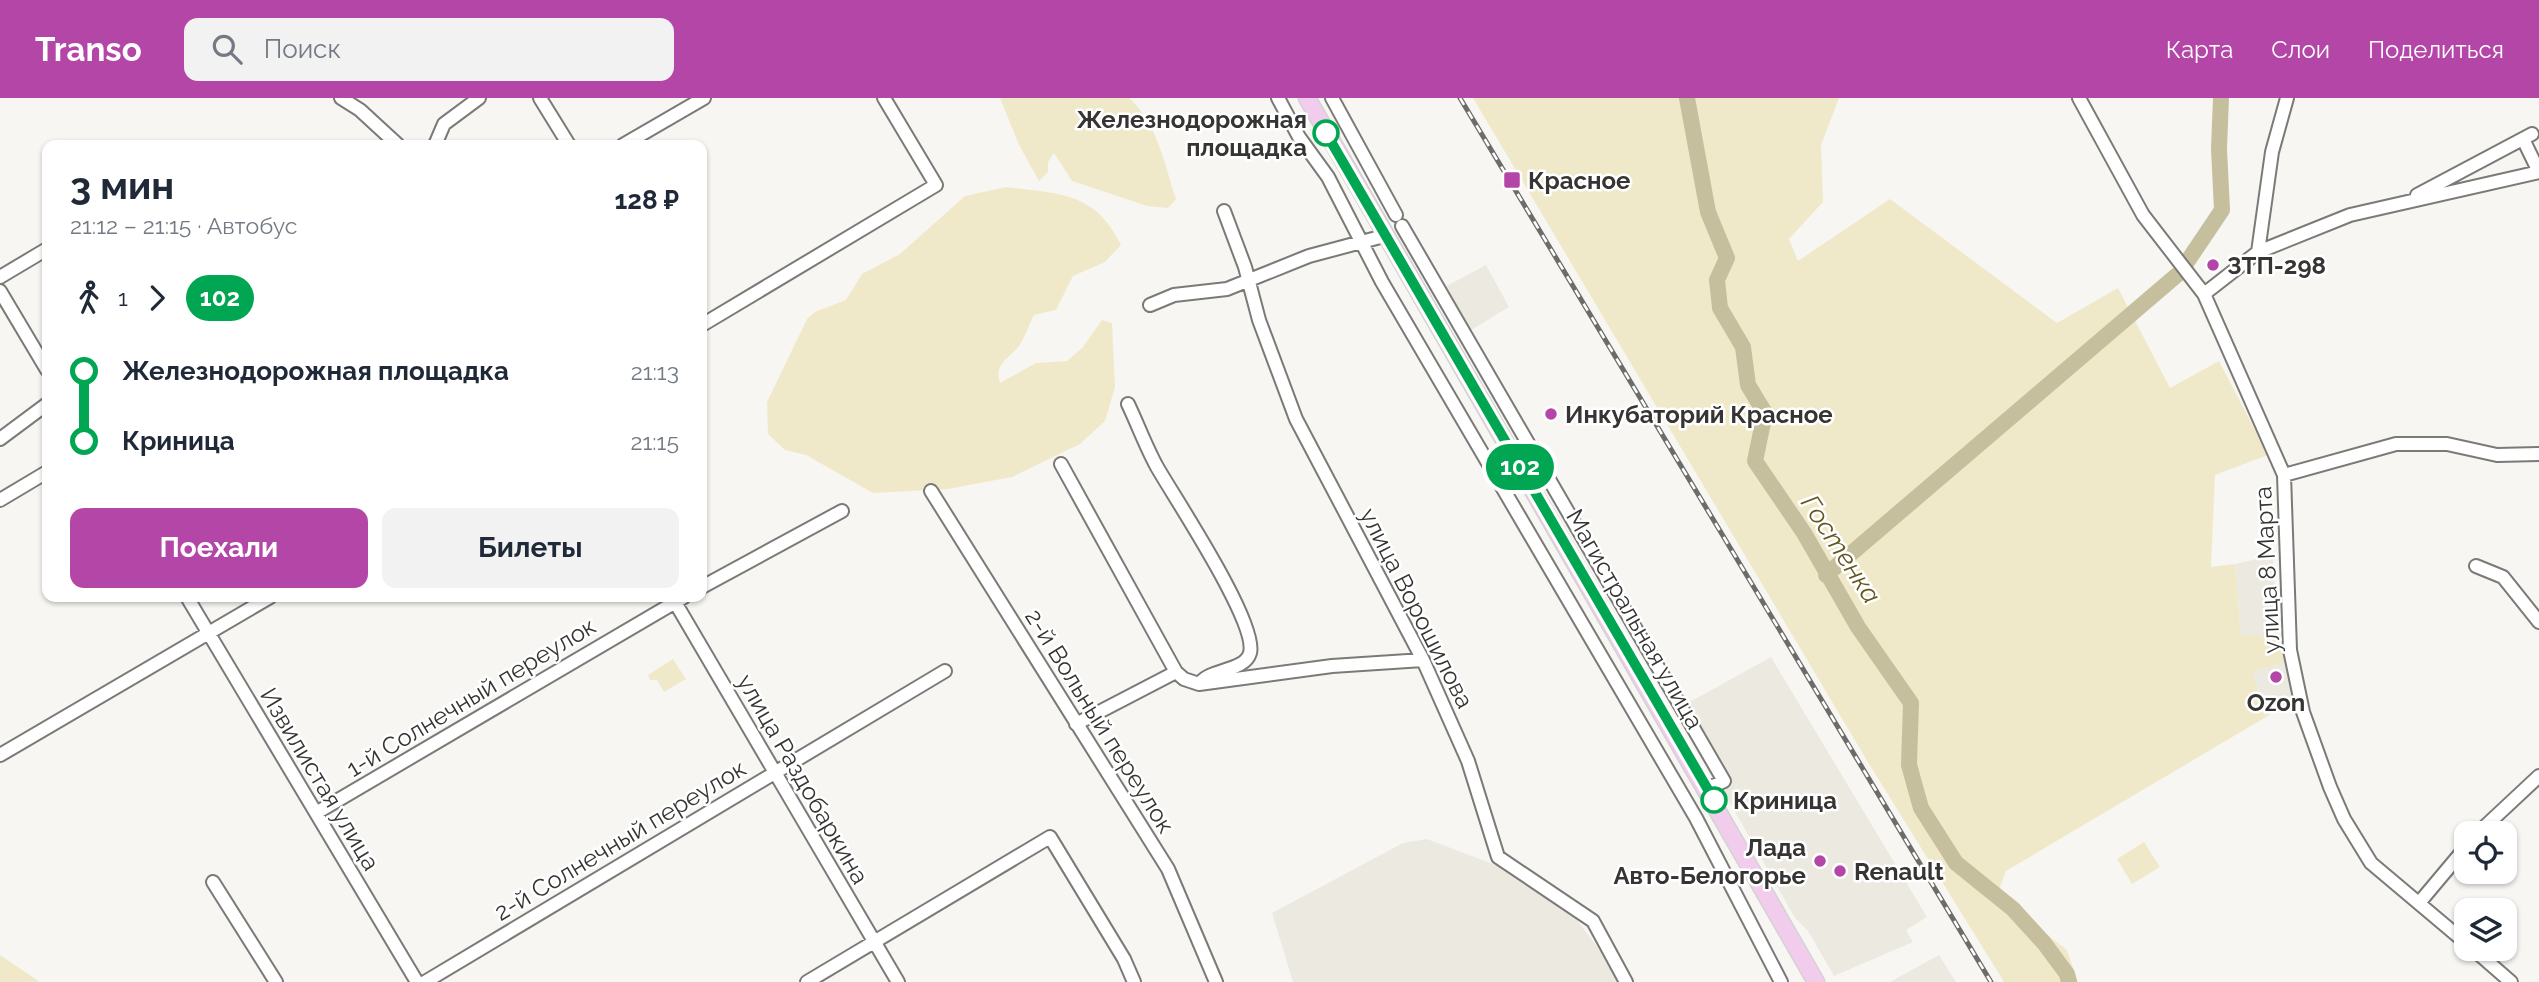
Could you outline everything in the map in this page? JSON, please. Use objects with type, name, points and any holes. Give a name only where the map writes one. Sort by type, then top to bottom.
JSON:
[{"type":"main road","name":"Магистральная улица","points":[[1307,98],[1384,236],[1707,789],[1816,982]]},
{"type":"street","points":[[341,98],[360,110],[393,140]]},
{"type":"street","points":[[437,140],[444,124],[479,98]]},
{"type":"street","points":[[540,98],[566,140]]},
{"type":"street","points":[[633,140],[704,98]]},
{"type":"street","points":[[707,322],[936,185],[884,98]]},
{"type":"street","points":[[1278,98],[1364,241],[1382,282],[1693,813],[1781,982]]},
{"type":"street","points":[[1332,98],[1399,220],[1724,781],[1707,789]]},
{"type":"street","name":"улица 8 Марта","points":[[2079,98],[2143,215],[2204,294],[2284,475],[2290,650],[2303,712],[2344,819],[2371,863],[2454,933]]},
{"type":"street","points":[[2258,252],[2272,152],[2287,98]]},
{"type":"street","points":[[2204,294],[2258,252],[2350,215],[2539,172],[2528,136],[2401,203]]},
{"type":"street","name":"улица Ворошилова","points":[[1224,211],[1259,320],[1296,419],[1423,660],[1468,761],[1498,857],[1593,921],[1626,982]]},
{"type":"street","points":[[1150,305],[1174,295],[1227,289],[1249,283],[1309,256],[1384,236]]},
{"type":"street","points":[[0,276],[42,252]]},
{"type":"street","points":[[0,291],[42,362]]},
{"type":"street","points":[[1128,404],[1156,464],[1223,579],[1249,632],[1250,653],[1245,662],[1206,676],[1199,684]]},
{"type":"street","points":[[0,439],[42,408]]},
{"type":"street","points":[[2284,475],[2396,444],[2447,444],[2497,454],[2539,454]]},
{"type":"street","points":[[1060,464],[1175,672],[1184,679],[1199,684],[1407,659],[1423,660]]},
{"type":"street","points":[[0,500],[42,475]]},
{"type":"street","name":"2-й Вольный переулок","points":[[931,491],[1168,869],[1216,982]]},
{"type":"street","points":[[707,584],[842,511]]},
{"type":"street","points":[[2476,566],[2503,577],[2539,622]]},
{"type":"street","name":"Извилистая улица","points":[[190,602],[417,982]]},
{"type":"street","points":[[0,755],[261,602]]},
{"type":"street","name":"1-й Солнечный переулок","points":[[316,813],[670,602]]},
{"type":"street","name":"улица Раздобаркина","points":[[679,602],[774,771],[898,982]]},
{"type":"street","name":"2-й Солнечный переулок","points":[[425,982],[945,671]]},
{"type":"street","points":[[1076,724],[1175,672]]},
{"type":"street","points":[[2491,821],[2539,776]]},
{"type":"street","points":[[807,982],[1050,837],[1124,959],[1134,982]]},
{"type":"street","points":[[2419,903],[2454,861]]},
{"type":"street","points":[[213,882],[276,982]]},
{"type":"street","points":[[2487,961],[2511,982]]},
{"type":"shaded area","points":[[1000,98],[1129,98],[1147,119],[1164,159],[1176,199],[1168,208],[1147,206],[1072,181],[1054,153],[1048,162],[1048,172],[1039,181],[1019,145]]},
{"type":"shaded area","points":[[1473,98],[1839,98],[1821,145],[1823,202],[1789,239],[1798,261],[1890,199],[2057,323],[2118,288],[2170,388],[2219,361],[2268,455],[2215,475],[2211,567],[2235,564],[2241,635],[2278,637],[2286,662],[2253,672],[2266,717],[2006,871],[2000,887],[2008,904],[2067,950],[2078,982],[2004,982],[1866,759]]},
{"type":"shaded area","points":[[1006,187],[1074,198],[1100,214],[1121,245],[1105,262],[1073,276],[1056,310],[1034,315],[1019,346],[999,371],[1000,383],[1036,363],[1067,361],[1083,347],[1102,320],[1112,323],[1115,387],[1105,421],[1080,444],[1012,477],[948,489],[873,493],[806,455],[785,450],[768,434],[767,402],[807,319],[815,312],[846,300],[862,274],[900,254],[965,196]]},
{"type":"shaded area","points":[[1486,265],[1509,307],[1468,332],[1443,288]]},
{"type":"shaded area","points":[[2273,555],[2278,637],[2241,636],[2235,564]]},
{"type":"shaded area","points":[[1771,657],[1927,917],[1906,930],[1913,942],[1834,976],[1808,931],[1795,918],[1677,709]]},
{"type":"shaded area","points":[[673,659],[686,679],[664,692],[657,680],[650,680],[648,675]]},
{"type":"shaded area","points":[[2286,662],[2293,701],[2266,717],[2253,672]]},
{"type":"shaded area","points":[[1427,839],[1551,886],[1624,982],[1293,982],[1272,913],[1403,843]]},
{"type":"shaded area","points":[[2144,842],[2160,867],[2132,884],[2117,859]]},
{"type":"shaded area","points":[[0,955],[40,982],[0,982]]},
{"type":"shaded area","points":[[1939,955],[1956,982],[1890,982]]},
{"type":"waterway","name":"Гостенка","points":[[1687,98],[1708,212],[1727,258],[1717,280],[1720,308],[1743,347],[1748,385],[1765,413],[1755,461],[1804,533],[1858,627],[1911,703],[1909,765],[1921,808],[1956,863],[2013,909],[2044,943],[2067,974],[2069,982]]},
{"type":"waterway","points":[[2187,262],[2222,210],[2219,149],[2221,98]]},
{"type":"waterway","points":[[1826,575],[2177,275]]},
{"type":"railway","points":[[1460,98],[1991,982]]},
{"type":"bus line","name":"102","points":[[1326,133],[1714,800]]},
{"type":"place","name":"Железнодорожная площадка","points":[[1326,133]]},
{"type":"place","name":"Красное","points":[[1512,180]]},
{"type":"place","name":"ЗТП-298","points":[[2213,265]]},
{"type":"place","name":"Инкубаторий Красное","points":[[1551,414]]},
{"type":"place","name":"Ozon","points":[[2276,677]]},
{"type":"place","name":"Криница","points":[[1714,800]]},
{"type":"place","name":"Лада Авто-Белогорье","points":[[1820,861]]},
{"type":"place","name":"Renault","points":[[1840,871]]}]
